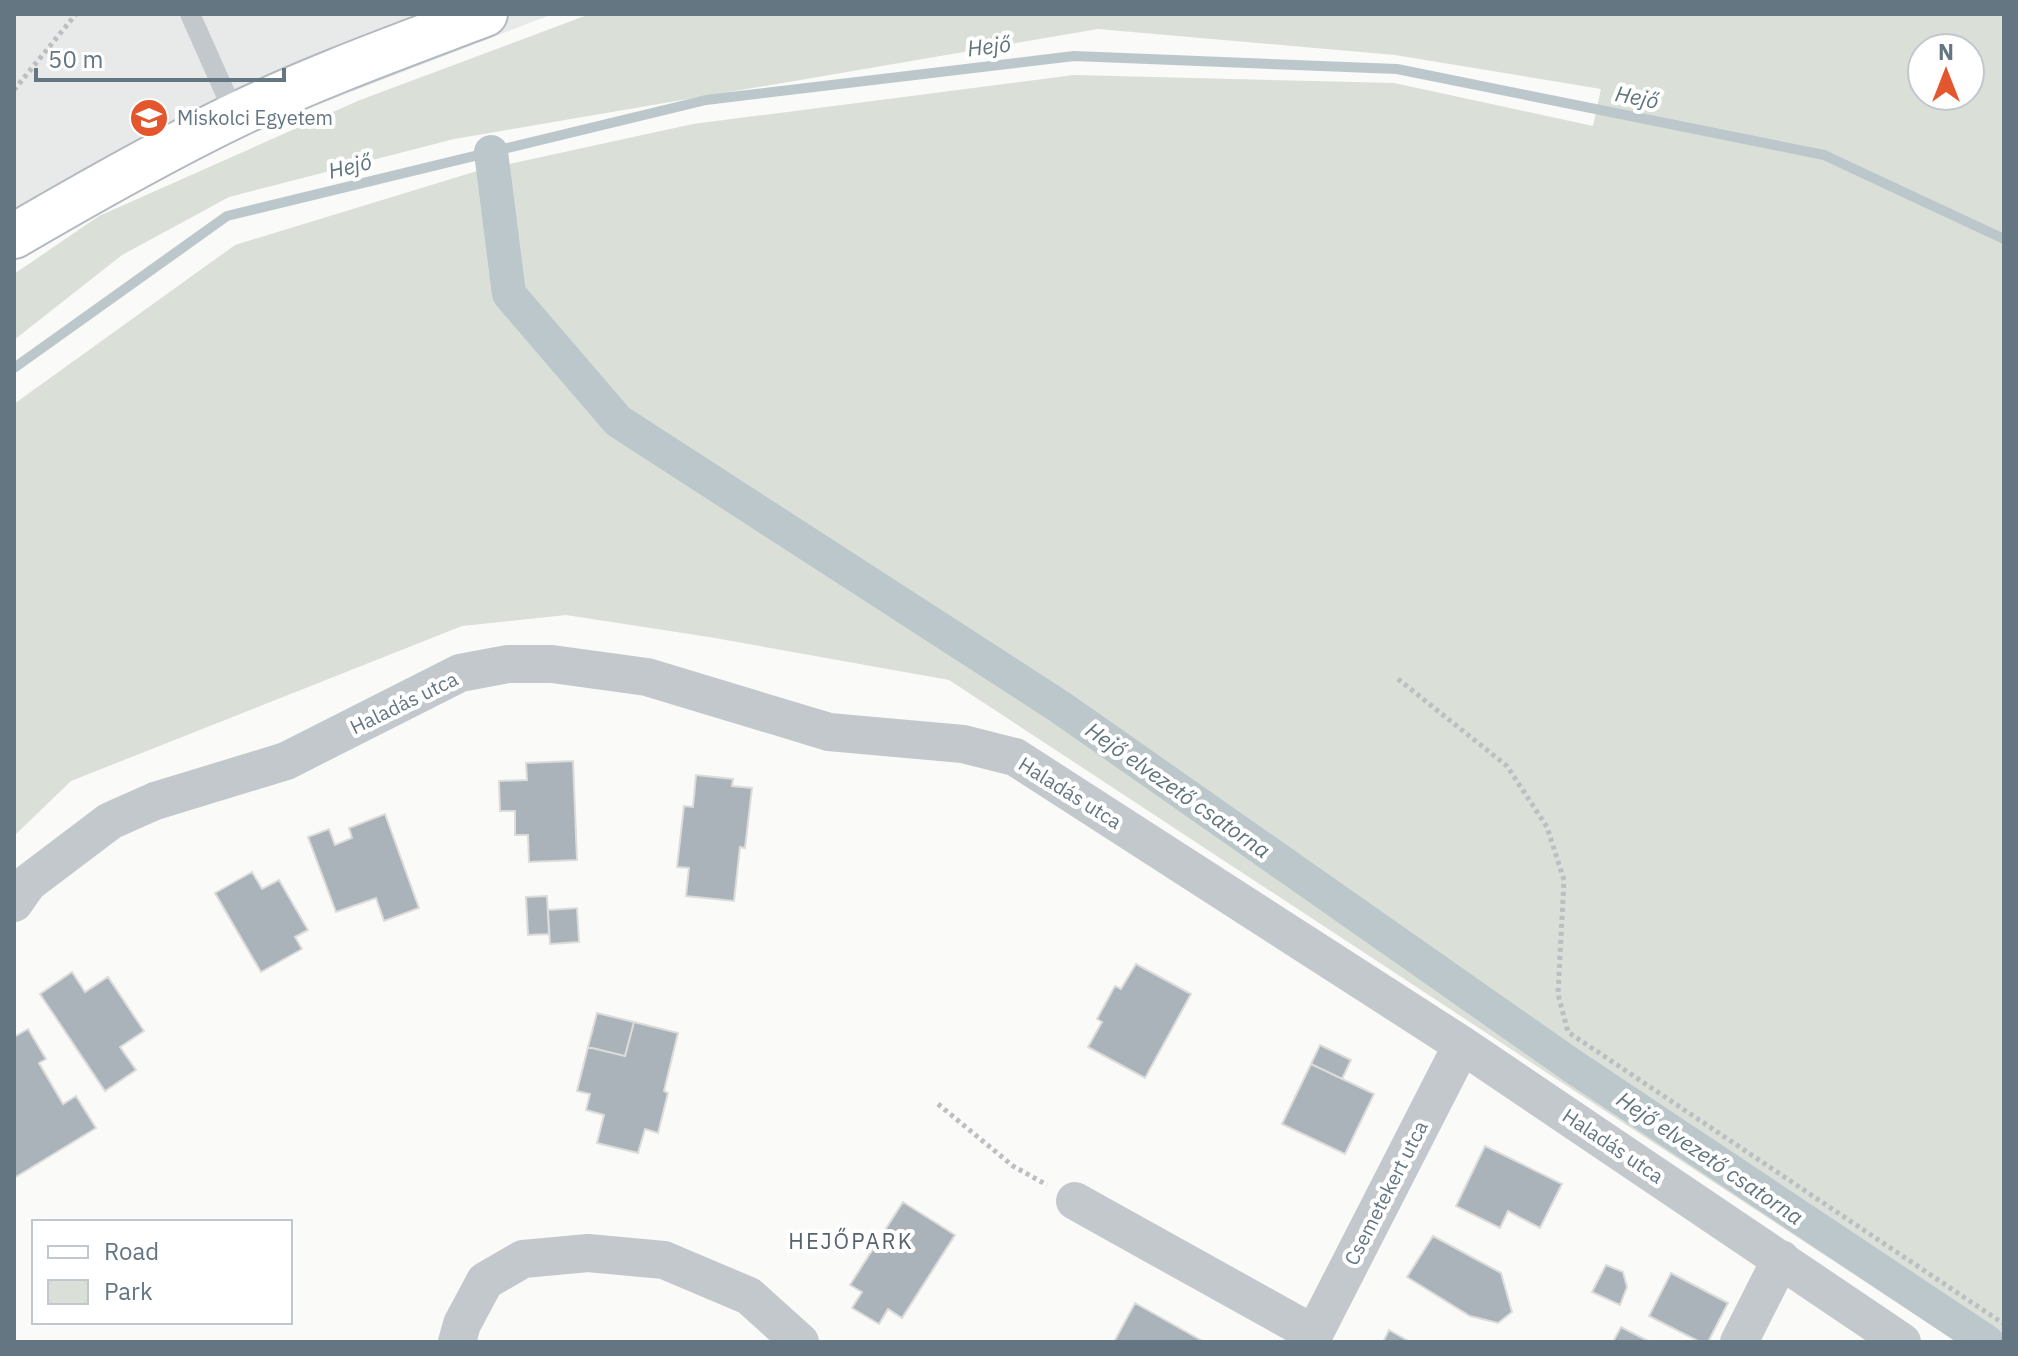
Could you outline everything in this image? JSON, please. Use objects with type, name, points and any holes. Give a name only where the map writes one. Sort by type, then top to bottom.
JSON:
[{"type":"street","points":[[14,236],[110,179],[235,115],[379,54],[485,14]]},
{"type":"street","name":"Haladás utca","points":[[14,903],[28,883],[110,821],[155,801],[286,761],[460,673],[508,664],[552,664],[647,677],[829,732],[963,744],[1015,757],[1462,1045],[1902,1342]]},
{"type":"street","name":"Csemetekert utca","points":[[1312,1338],[1462,1045]]},
{"type":"street","points":[[1075,1201],[1312,1338]]},
{"type":"street","points":[[457,1342],[462,1324],[485,1281],[523,1259],[588,1253],[664,1260],[749,1296],[800,1342]]},
{"type":"street","points":[[1739,1342],[1781,1259]]},
{"type":"lane","points":[[190,14],[235,115]]},
{"type":"path","points":[[14,89],[76,14]]},
{"type":"path","points":[[1398,679],[1507,766],[1547,827],[1564,880],[1558,994],[1568,1032],[2004,1324]]},
{"type":"path","points":[[938,1104],[1013,1166],[1075,1201]]},
{"type":"shaded area","name":"Miskolci Egyetem","points":[[14,14],[553,14],[14,222]]},
{"type":"green space","points":[[590,14],[2004,14],[2004,1342],[1957,1342],[949,680],[566,615],[462,626],[71,781],[14,836],[14,404],[235,245],[477,171],[693,124],[1074,75],[1394,83],[1593,126],[1601,89],[1395,55],[1098,29],[454,139],[229,197],[122,255],[14,340],[14,274],[99,216],[360,100]]},
{"type":"building","points":[[573,761],[577,860],[529,862],[528,835],[515,835],[515,811],[500,811],[499,781],[527,780],[526,763]]},
{"type":"building","points":[[696,775],[733,779],[732,786],[752,788],[745,848],[740,847],[734,901],[686,896],[689,868],[677,867],[684,806],[693,807]]},
{"type":"building","points":[[385,814],[419,908],[384,921],[376,898],[336,912],[308,837],[329,829],[335,845],[352,838],[349,828]]},
{"type":"building","points":[[252,872],[262,889],[279,880],[308,930],[295,937],[302,949],[261,972],[215,893]]},
{"type":"building","points":[[547,896],[549,934],[528,935],[526,897]]},
{"type":"building","points":[[577,908],[579,942],[550,944],[548,910]]},
{"type":"building","points":[[1136,964],[1191,994],[1145,1078],[1088,1047],[1102,1022],[1097,1019],[1115,986],[1121,989]]},
{"type":"building","points":[[72,972],[85,992],[108,977],[144,1031],[120,1047],[136,1070],[105,1091],[40,994]]},
{"type":"building","points":[[597,1013],[634,1022],[625,1056],[588,1047]]},
{"type":"building","points":[[634,1022],[678,1033],[658,1133],[645,1129],[638,1153],[597,1143],[604,1115],[586,1110],[590,1094],[577,1091],[588,1047],[625,1056]]},
{"type":"building","points":[[28,1029],[46,1059],[39,1063],[63,1104],[76,1096],[96,1128],[14,1178],[14,1037]]},
{"type":"building","points":[[1320,1045],[1351,1060],[1342,1079],[1311,1064]]},
{"type":"building","points":[[1311,1064],[1374,1094],[1345,1154],[1282,1124]]},
{"type":"building","points":[[1485,1146],[1562,1184],[1540,1228],[1508,1211],[1500,1228],[1456,1206]]},
{"type":"building","points":[[903,1202],[955,1235],[902,1318],[888,1309],[879,1324],[852,1308],[862,1292],[850,1285]]},
{"type":"building","points":[[1433,1236],[1501,1273],[1512,1312],[1498,1323],[1470,1316],[1407,1277]]},
{"type":"building","points":[[1606,1265],[1623,1272],[1627,1287],[1620,1305],[1592,1292]]},
{"type":"building","points":[[1671,1273],[1728,1303],[1708,1342],[1700,1342],[1649,1316]]},
{"type":"building","points":[[1135,1303],[1204,1342],[1114,1342]]},
{"type":"building","points":[[1621,1327],[1650,1342],[1613,1342]]},
{"type":"building","points":[[1389,1330],[1410,1342],[1383,1342]]},
{"type":"waterway","name":"Hejő","points":[[14,368],[227,216],[706,100],[1074,56],[1397,69],[1824,155],[2004,239]]},
{"type":"waterway","name":"Hejő elvezető csatorna","points":[[491,152],[509,294],[618,421],[1060,707],[1574,1067],[1987,1342]]},
{"type":"place","name":"Miskolci Egyetem","points":[[149,118]]},
{"type":"district","name":"HEJŐPARK","points":[[851,1241]]}]
